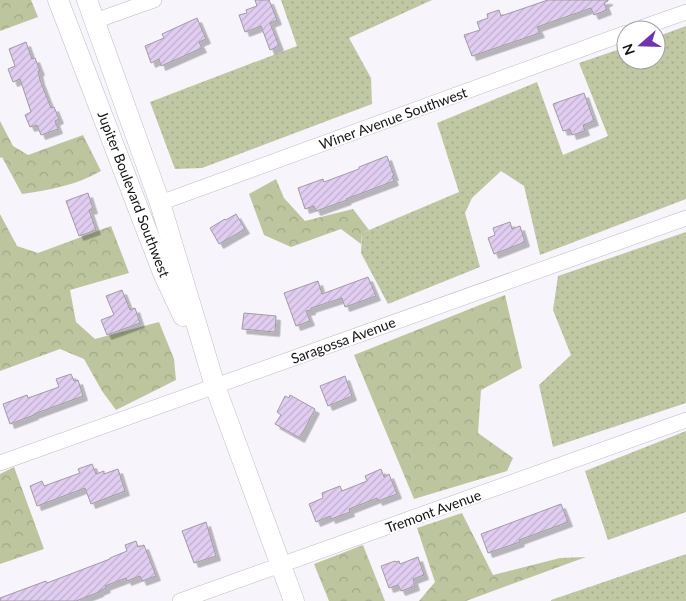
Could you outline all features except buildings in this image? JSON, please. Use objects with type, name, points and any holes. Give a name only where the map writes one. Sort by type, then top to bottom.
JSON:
[{"type":"street","name":"Jupiter Boulevard Southwest","points":[[58,0],[164,273],[215,386]]},
{"type":"street","name":"Jupiter Boulevard Southwest","points":[[87,0],[160,203],[215,386],[294,601]]},
{"type":"street","points":[[95,21],[154,0]]},
{"type":"street","points":[[663,20],[686,12]]},
{"type":"street","name":"Winer Avenue Southwest","points":[[160,203],[616,37]]},
{"type":"street","name":"Saragossa Avenue","points":[[0,463],[686,218]]},
{"type":"street","name":"Tremont Avenue","points":[[180,601],[686,420]]},
{"type":"green space","points":[[0,0],[31,0],[38,17],[0,31]]},
{"type":"green space","points":[[281,0],[432,0],[349,38],[371,78],[372,104],[202,168],[175,169],[150,102],[297,46]]},
{"type":"green space","points":[[686,26],[686,199],[540,255],[524,186],[501,171],[472,198],[465,213],[480,267],[388,304],[361,253],[362,233],[459,192],[437,123],[537,82],[563,155],[608,136],[579,63],[616,50],[616,70],[666,70],[666,33]]},
{"type":"green space","points":[[0,121],[13,146],[28,155],[83,135],[101,171],[92,176],[53,189],[22,194],[2,157],[0,158]]},
{"type":"green space","points":[[276,179],[284,198],[305,221],[353,209],[369,230],[362,233],[361,244],[341,229],[291,247],[264,235],[249,194]]},
{"type":"green space","points":[[0,214],[17,246],[38,253],[111,226],[129,273],[70,290],[76,322],[95,339],[159,322],[174,359],[176,380],[116,410],[102,391],[84,359],[60,349],[0,371]]},
{"type":"green space","points":[[686,232],[686,403],[553,447],[539,385],[571,355],[553,310],[558,276]]},
{"type":"green space","points":[[505,295],[522,368],[481,390],[478,433],[513,458],[507,471],[414,499],[354,355]]},
{"type":"green space","points":[[686,431],[686,512],[608,540],[585,471]]},
{"type":"green space","points":[[14,467],[44,549],[0,564],[0,474]]},
{"type":"green space","points":[[462,513],[493,575],[560,558],[586,557],[466,601],[419,601],[435,582],[417,528]]},
{"type":"green space","points":[[363,545],[385,601],[329,601],[314,564]]},
{"type":"green space","points":[[686,554],[686,601],[551,601],[551,600]]}]
